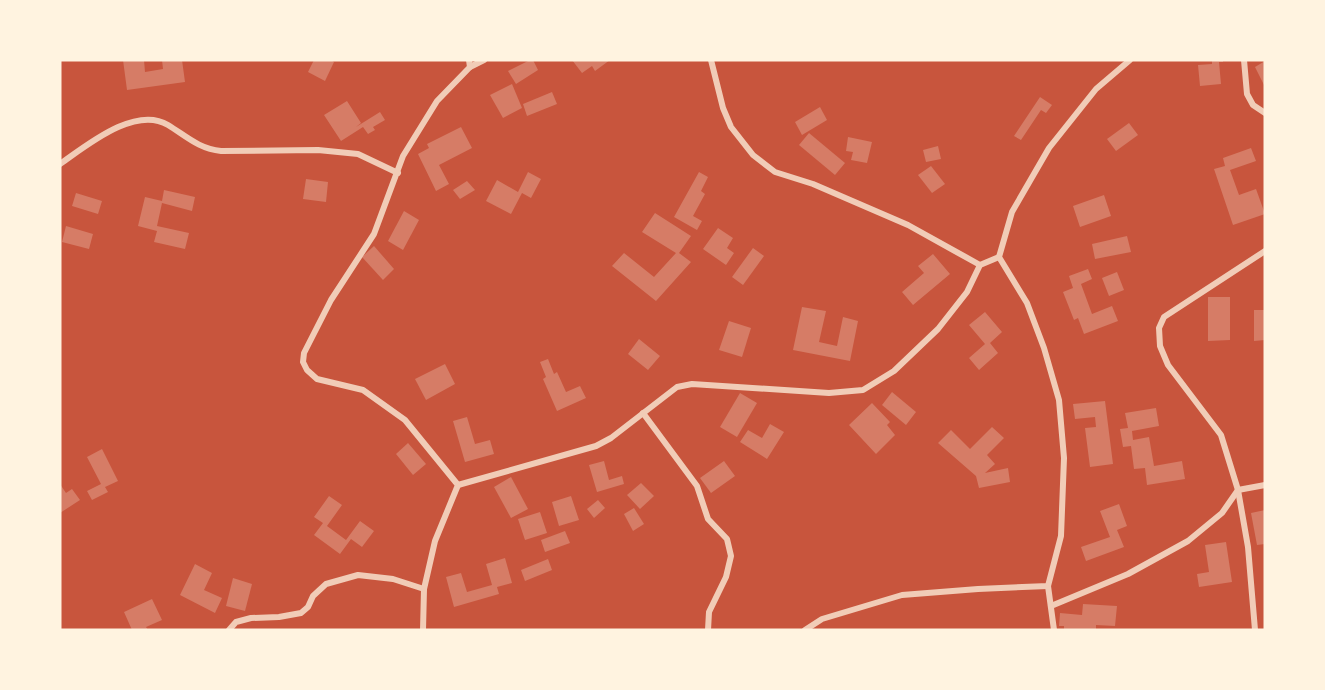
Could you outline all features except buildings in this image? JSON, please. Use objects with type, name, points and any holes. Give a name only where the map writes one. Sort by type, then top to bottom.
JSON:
[{"type":"street","points":[[458,485],[405,420],[363,390],[317,379],[307,370],[303,362],[303,353],[331,300],[374,234],[404,156],[437,101],[469,64],[484,60]]},
{"type":"street","points":[[711,60],[723,108],[731,127],[753,155],[775,172],[813,183],[908,225],[980,265]]},
{"type":"street","points":[[1054,630],[1048,586],[1061,536],[1064,458],[1059,400],[1044,348],[1027,303],[999,257],[1012,212],[1049,148],[1096,89],[1130,60]]},
{"type":"street","points":[[1244,60],[1247,94],[1253,105],[1265,113]]},
{"type":"street","points":[[60,164],[126,123],[145,120],[164,123],[202,147],[212,150],[318,150],[358,154],[398,173]]},
{"type":"street","points":[[1255,630],[1248,547],[1238,490],[1221,435],[1168,365],[1160,346],[1159,328],[1164,317],[1265,251]]},
{"type":"street","points":[[458,485],[596,446],[611,438],[677,387],[692,384],[829,393],[863,390],[894,371],[938,329],[967,292],[980,265],[999,257]]},
{"type":"street","points":[[643,413],[697,486],[708,519],[727,539],[731,556],[726,577],[709,612],[708,630]]},
{"type":"street","points":[[423,630],[424,589],[435,541],[458,485]]},
{"type":"street","points":[[1051,606],[1128,574],[1188,541],[1222,513],[1238,490],[1265,485]]},
{"type":"street","points":[[229,630],[236,622],[251,618],[301,613],[308,607],[313,596],[326,584],[358,575],[393,579],[424,589]]},
{"type":"street","points":[[805,630],[822,619],[902,595],[1048,586]]}]
